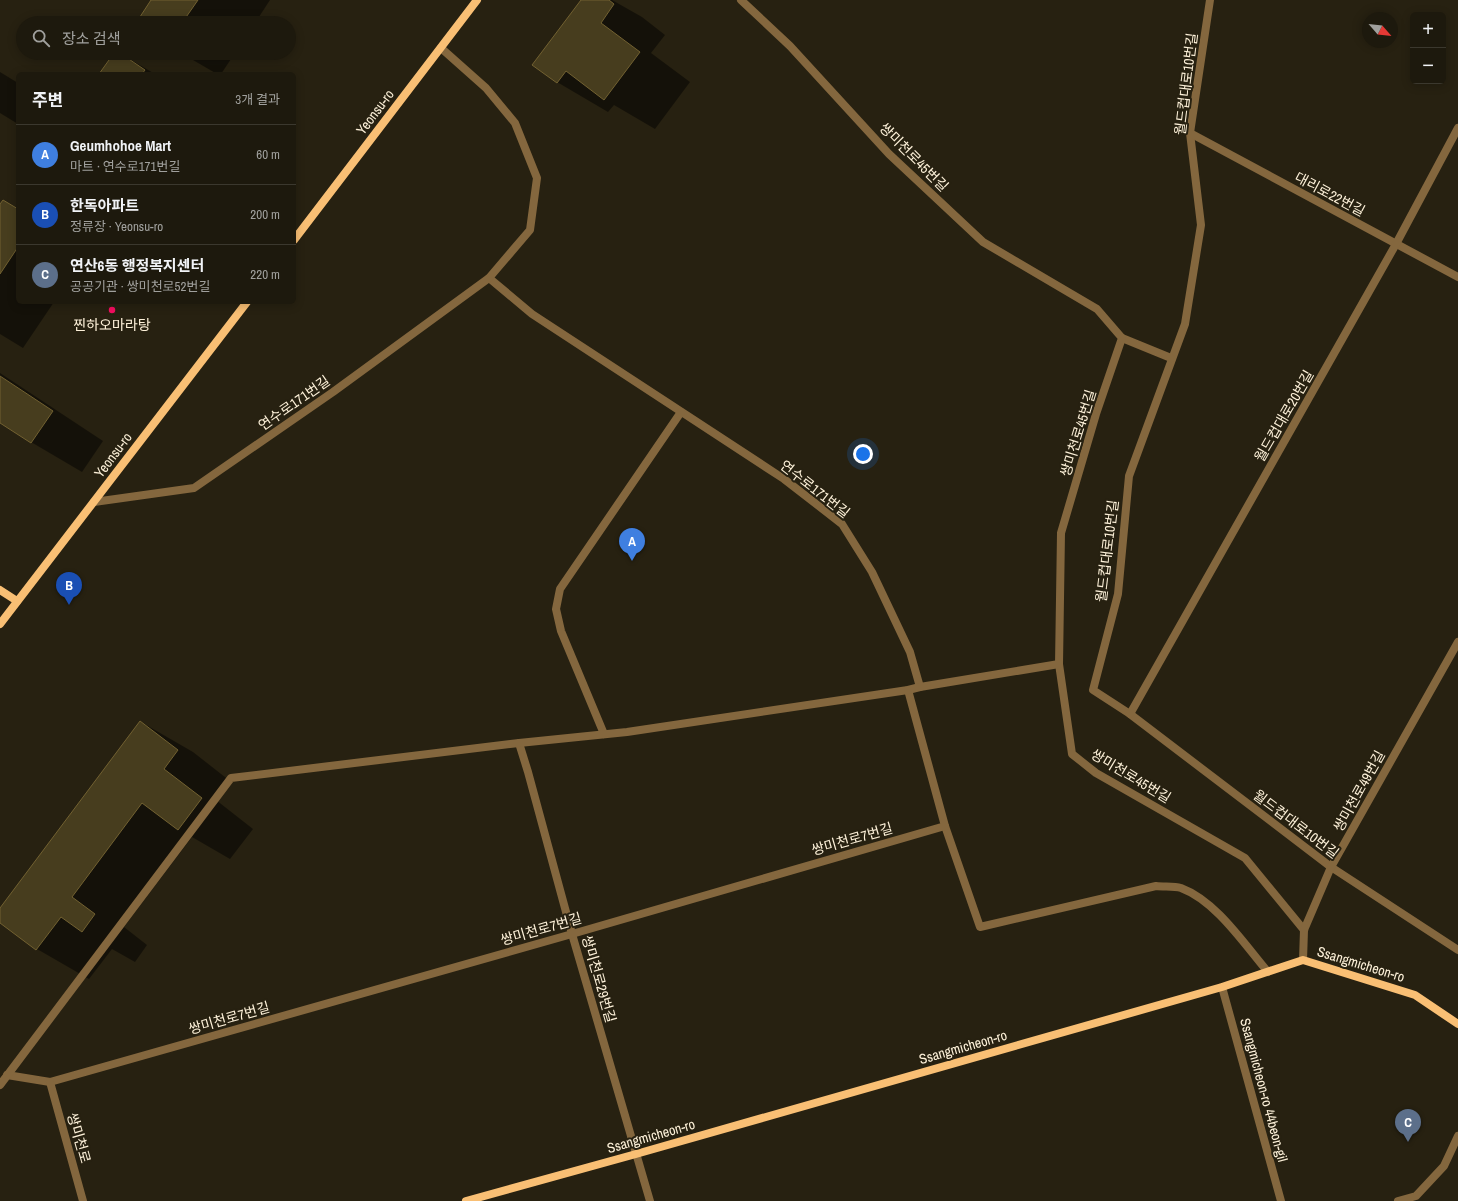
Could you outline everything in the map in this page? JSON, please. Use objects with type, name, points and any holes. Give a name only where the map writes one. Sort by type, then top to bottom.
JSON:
[{"type":"street","name":"Yeonsu-ro","points":[[296,237],[477,0]]},
{"type":"street","name":"쌍미천로45번길","points":[[741,0],[790,46],[890,154],[983,242],[1097,309],[1122,338],[1096,414],[1061,533],[1059,664],[1072,754],[1096,773],[1245,858],[1304,930]]},
{"type":"street","name":"월드컵대로10번길","points":[[1210,0],[1190,133],[1201,225],[1185,324],[1129,476],[1118,594],[1093,690],[1130,714],[1331,867],[1458,950]]},
{"type":"street","name":"연수로171번길","points":[[94,502],[194,488],[333,392],[489,278],[530,230],[537,178],[515,123],[486,88],[441,48]]},
{"type":"street","name":"월드컵대로20번길","points":[[1130,714],[1396,244],[1458,128]]},
{"type":"street","name":"대리로22번길","points":[[1190,133],[1458,277]]},
{"type":"street","name":"연수로171번길","points":[[489,278],[532,314],[784,478],[842,524],[872,572],[910,652],[920,687]]},
{"type":"street","name":"Yeonsu-ro","points":[[0,624],[244,304]]},
{"type":"street","points":[[1122,338],[1172,358]]},
{"type":"street","points":[[604,734],[561,631],[556,609],[560,589],[681,412]]},
{"type":"street","points":[[0,590],[18,601]]},
{"type":"street","name":"쌍미천로49번길","points":[[1303,960],[1304,930],[1331,867],[1458,642]]},
{"type":"street","points":[[0,1085],[231,778],[604,734],[908,690],[1059,664]]},
{"type":"street","points":[[908,690],[945,826],[980,927],[1156,886],[1180,888],[1195,895],[1216,911],[1268,972]]},
{"type":"street","name":"쌍미천로29번길","points":[[519,743],[572,934],[650,1201]]},
{"type":"street","name":"쌍미천로7번길","points":[[7,1074],[50,1082],[572,934],[945,826]]},
{"type":"street","name":"Ssangmicheon-ro","points":[[466,1201],[1222,987],[1303,960],[1414,995],[1458,1024]]},
{"type":"street","name":"Ssangmicheon-ro 44beon-gil","points":[[1222,987],[1281,1201]]},
{"type":"street","name":"쌍미천로","points":[[50,1082],[83,1201]]},
{"type":"street","points":[[1398,1201],[1416,1196],[1444,1166],[1458,1136]]},
{"type":"building","points":[[151,0],[198,0],[187,16],[141,16]]},
{"type":"building","points":[[581,0],[609,0],[614,4],[601,23],[640,52],[604,100],[566,71],[557,83],[532,65]]},
{"type":"building","points":[[109,60],[130,60],[145,70],[144,72],[100,72]]},
{"type":"building","points":[[3,200],[16,208],[16,250],[0,274],[0,204]]},
{"type":"building","points":[[0,376],[53,411],[31,443],[0,423]]},
{"type":"building","points":[[140,721],[178,750],[164,769],[202,798],[178,830],[142,803],[72,897],[95,914],[82,932],[61,917],[36,950],[0,923],[0,908]]},
{"type":"place","name":"찐하오마라탕","points":[[112,310]]},
{"type":"place","name":"Geumhohoe Mart","points":[[632,561]]},
{"type":"place","name":"한독아파트","points":[[69,605]]},
{"type":"place","name":"연산6동 행정복지센터","points":[[1408,1142]]}]
